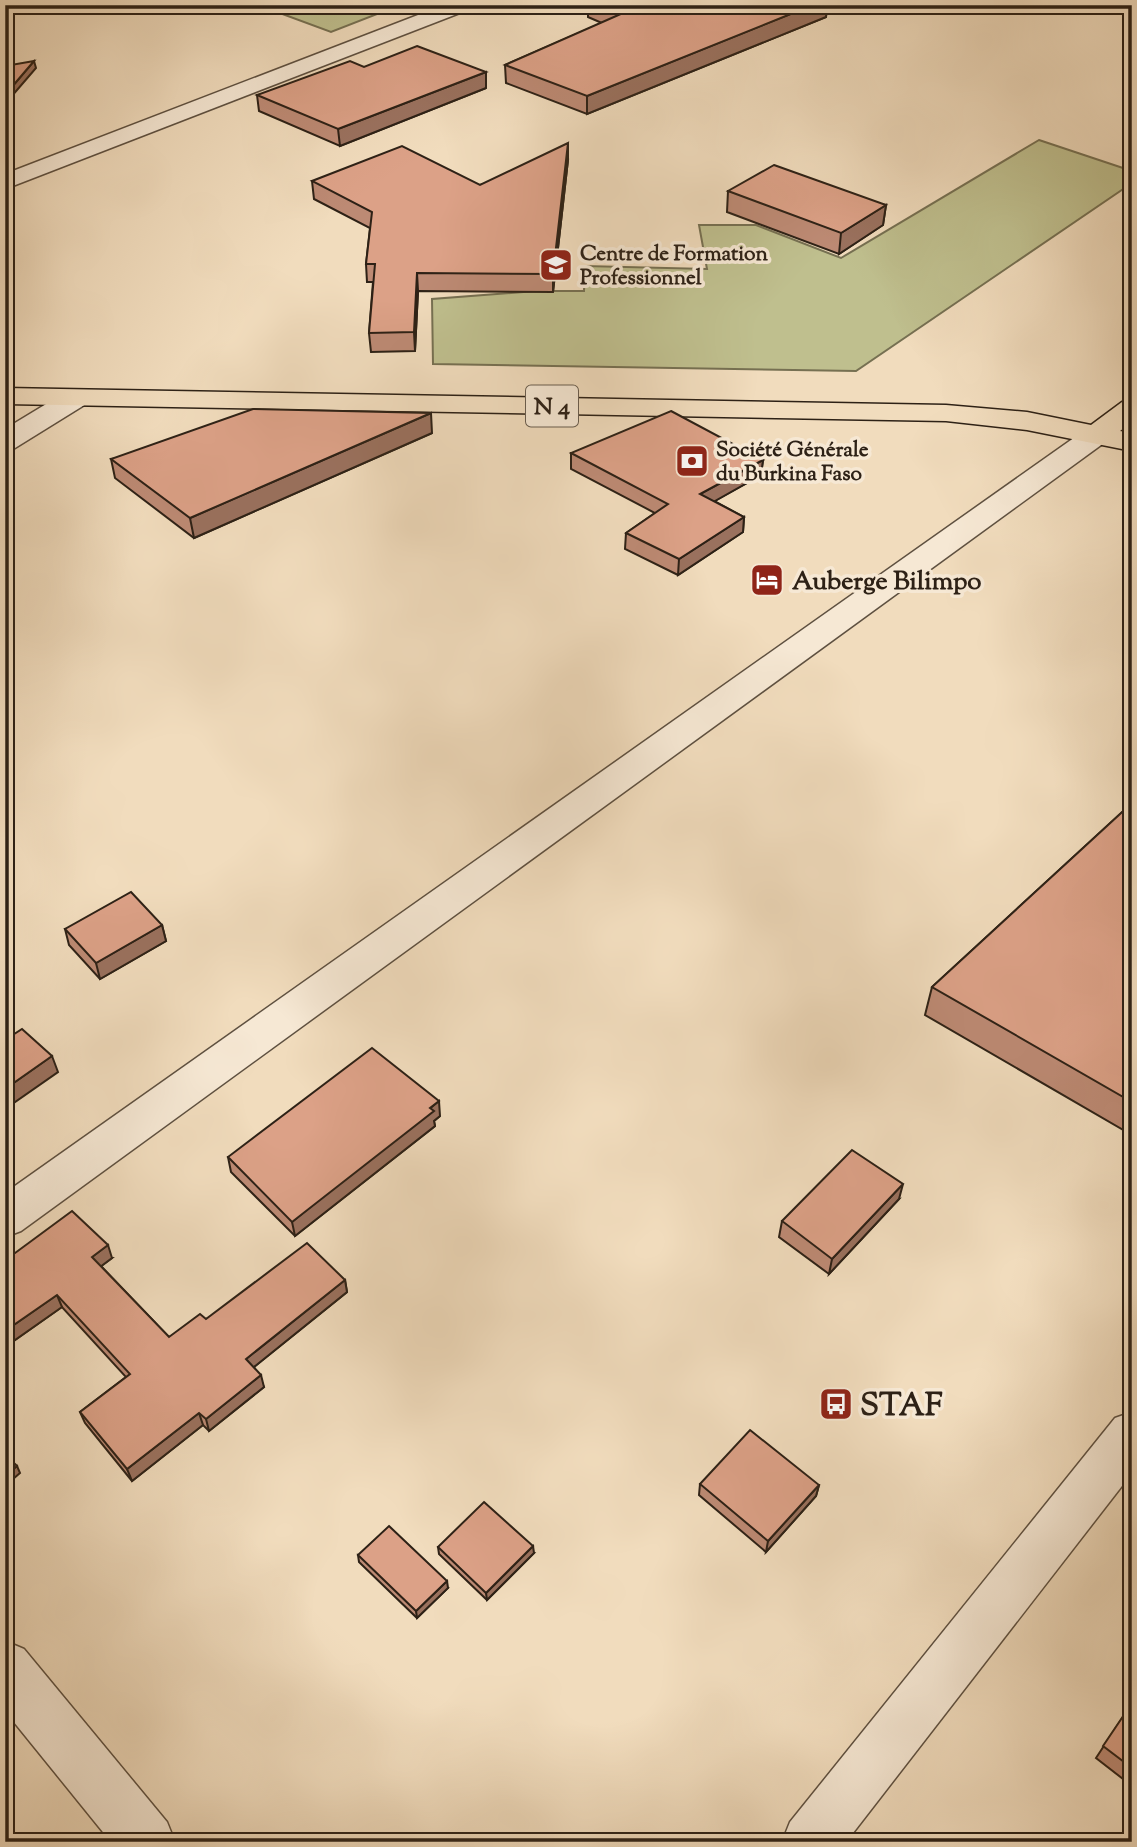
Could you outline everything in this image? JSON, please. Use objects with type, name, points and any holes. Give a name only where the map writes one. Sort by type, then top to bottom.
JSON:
[{"type":"highway","name":"N 4","points":[[5,396],[946,413],[1027,421],[1115,438]]},
{"type":"highway","points":[[1115,438],[1132,408]]},
{"type":"street","points":[[5,182],[463,5]]},
{"type":"street","points":[[5,442],[76,398]]},
{"type":"street","points":[[10,1211],[1115,438]]},
{"type":"street","points":[[810,1842],[1132,1434]]},
{"type":"street","points":[[5,1668],[147,1842]]},
{"type":"green space","points":[[258,5],[380,5],[390,9],[331,32]]},
{"type":"green space","points":[[1039,140],[1132,171],[1132,183],[856,371],[433,364],[432,299],[536,291],[584,291],[585,266],[707,269],[699,225],[756,225],[841,258]]},
{"type":"building","points":[[602,5],[813,5],[587,96],[505,65],[623,13]]},
{"type":"building","points":[[417,46],[486,72],[338,129],[257,95],[350,61],[364,67]]},
{"type":"building","points":[[34,61],[5,95],[5,66]]},
{"type":"building","points":[[568,143],[553,274],[417,273],[414,332],[369,333],[375,264],[366,264],[372,212],[312,181],[402,146],[480,185]]},
{"type":"building","points":[[774,165],[886,205],[841,233],[728,191]]},
{"type":"building","points":[[253,409],[431,413],[190,518],[111,459]]},
{"type":"building","points":[[671,411],[763,460],[700,494],[744,517],[679,559],[626,533],[668,504],[571,453]]},
{"type":"building","points":[[1132,803],[1132,1102],[932,987]]},
{"type":"building","points":[[131,892],[162,925],[96,963],[65,929]]},
{"type":"building","points":[[22,1029],[52,1056],[5,1089],[5,1040]]},
{"type":"building","points":[[372,1048],[439,1101],[430,1108],[434,1111],[292,1222],[228,1157]]},
{"type":"building","points":[[852,1150],[903,1184],[832,1259],[782,1221]]},
{"type":"building","points":[[72,1211],[108,1245],[92,1257],[169,1337],[200,1314],[206,1319],[307,1243],[345,1280],[246,1359],[261,1375],[206,1419],[199,1413],[127,1469],[80,1412],[130,1374],[57,1295],[5,1331],[5,1250],[11,1256]]},
{"type":"building","points":[[750,1430],[819,1485],[768,1541],[700,1484]]},
{"type":"building","points":[[5,1454],[17,1466],[5,1476]]},
{"type":"building","points":[[484,1502],[533,1546],[486,1593],[438,1547]]},
{"type":"building","points":[[389,1526],[447,1581],[416,1611],[358,1555]]},
{"type":"building","points":[[1132,1703],[1132,1768],[1103,1746]]},
{"type":"place","name":"Centre de Formation Professionnel","points":[[556,265]]},
{"type":"place","name":"Société Générale du Burkina Faso","points":[[692,461]]},
{"type":"place","name":"Auberge Bilimpo","points":[[767,580]]},
{"type":"place","name":"STAF","points":[[836,1404]]}]
